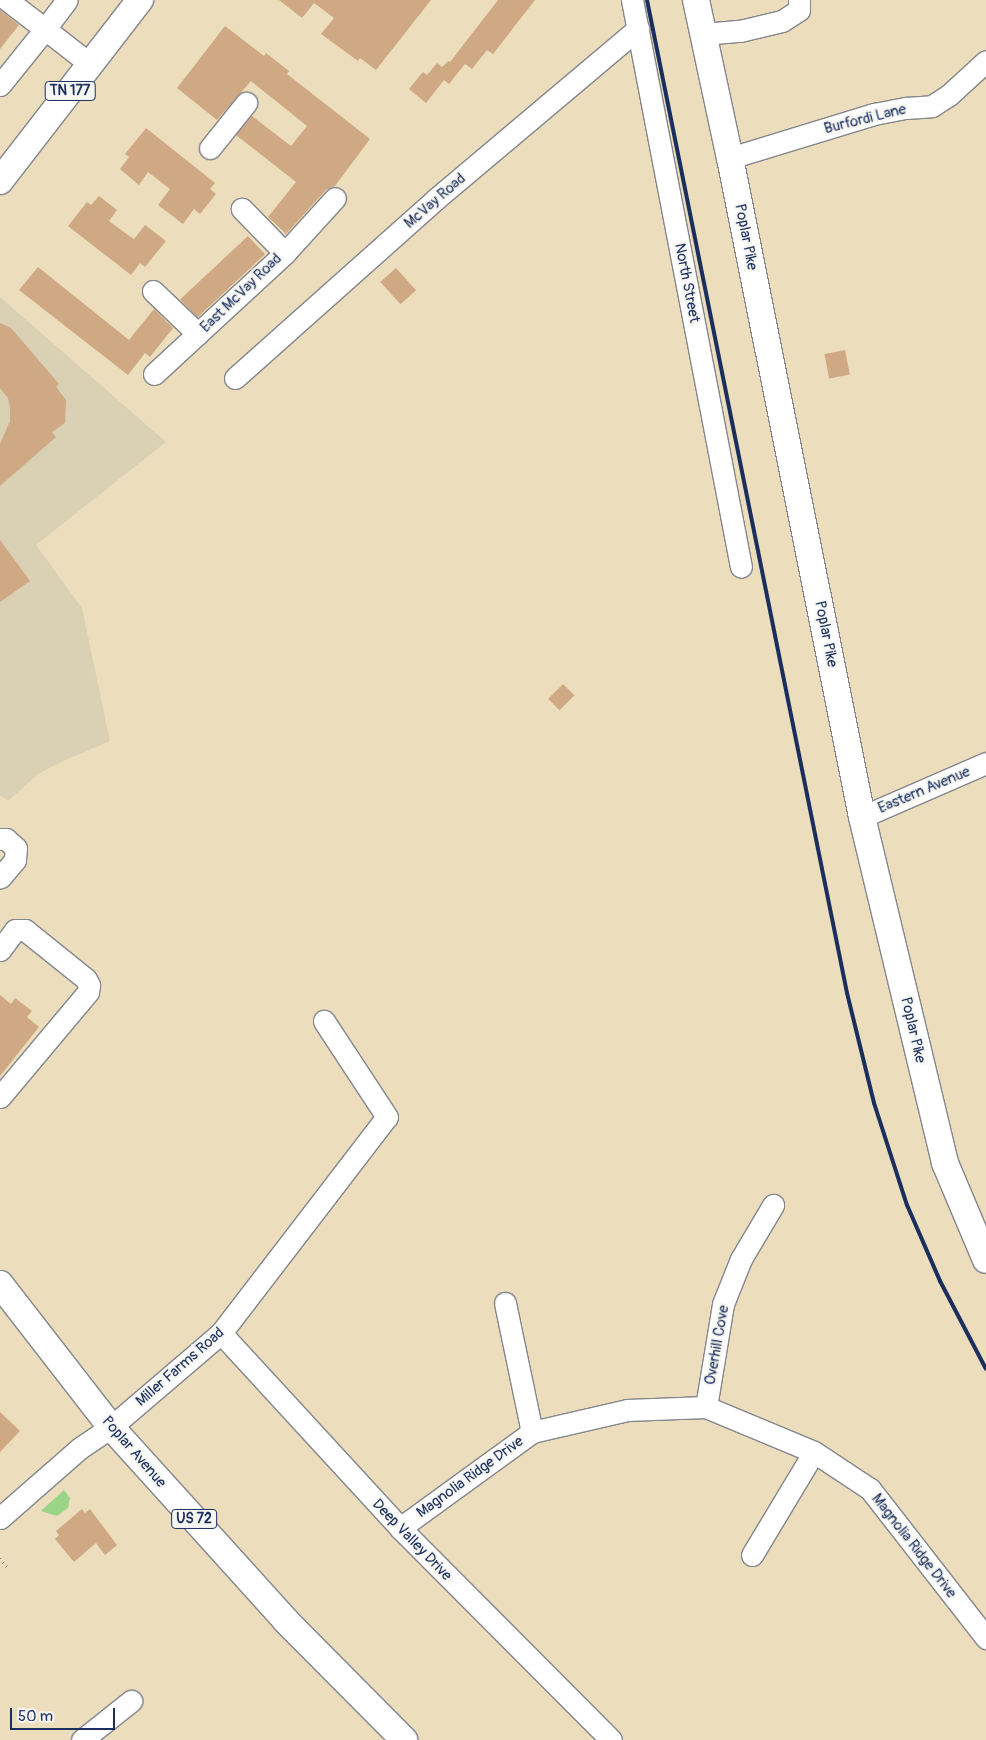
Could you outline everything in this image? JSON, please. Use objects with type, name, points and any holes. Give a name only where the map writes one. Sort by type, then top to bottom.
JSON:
[{"type":"main road","name":"TN 177","points":[[0,181],[140,0]]},
{"type":"main road","name":"Poplar Pike","points":[[696,0],[730,158],[862,817],[945,1163],[986,1260]]},
{"type":"main road","name":"Poplar Avenue","points":[[0,1284],[111,1427],[286,1621],[404,1740]]},
{"type":"street","points":[[7,0],[90,64]]},
{"type":"street","points":[[0,85],[67,0],[71,4],[74,0]]},
{"type":"street","name":"North Street","points":[[632,0],[741,567]]},
{"type":"street","points":[[703,34],[740,31],[782,21],[799,10],[800,0]]},
{"type":"street","name":"McVay Road","points":[[236,378],[437,198],[638,28]]},
{"type":"street","name":"Burfordi Lane","points":[[730,158],[874,114],[906,108],[932,106],[949,95],[986,61]]},
{"type":"street","points":[[210,148],[246,103]]},
{"type":"street","points":[[285,254],[335,198]]},
{"type":"street","name":"East McVay Road","points":[[154,374],[285,254],[242,209]]},
{"type":"street","points":[[153,291],[198,334]]},
{"type":"street","name":"Eastern Avenue","points":[[862,817],[986,763]]},
{"type":"street","points":[[0,838],[6,839],[16,848],[15,860],[0,878]]},
{"type":"street","points":[[0,950],[14,930],[25,930],[86,979],[89,985],[88,992],[0,1097]]},
{"type":"street","name":"Miller Farms Road","points":[[2,1514],[80,1448],[111,1427],[221,1333],[387,1117],[324,1021]]},
{"type":"street","name":"Overhill Cove","points":[[706,1407],[723,1304],[740,1259],[773,1205]]},
{"type":"street","points":[[505,1304],[532,1432]]},
{"type":"street","name":"Deep Valley Drive","points":[[221,1333],[400,1528],[611,1740]]},
{"type":"street","name":"Magnolia Ridge Drive","points":[[400,1528],[532,1432],[627,1410],[706,1407],[814,1452],[870,1489],[986,1638]]},
{"type":"street","points":[[752,1555],[814,1452]]},
{"type":"street","points":[[82,1740],[131,1701]]},
{"type":"path","points":[[0,1558],[9,1569]]},
{"type":"shaded area","points":[[0,297],[166,442],[36,545],[82,608],[110,741],[38,774],[8,801],[0,795]]},
{"type":"green space","points":[[64,1490],[70,1498],[68,1508],[57,1516],[41,1511]]},
{"type":"building","points":[[279,0],[431,0],[376,70],[360,58],[358,61],[321,34],[334,18],[314,3],[302,18]]},
{"type":"building","points":[[498,0],[535,0],[493,54],[487,50],[472,69],[465,64],[449,84],[444,80],[426,103],[409,89],[423,72],[427,75],[437,63],[442,67],[448,61],[450,62]]},
{"type":"building","points":[[0,10],[19,25],[0,49]]},
{"type":"building","points":[[225,26],[264,56],[266,53],[289,71],[287,74],[370,139],[335,186],[326,190],[286,234],[268,217],[296,182],[236,135],[252,116],[291,146],[307,126],[251,81],[217,120],[177,88]]},
{"type":"building","points":[[146,128],[215,183],[210,189],[216,194],[200,214],[194,209],[183,224],[158,205],[170,189],[148,172],[139,185],[120,169],[129,157],[125,154]]},
{"type":"building","points":[[99,196],[117,210],[109,221],[128,235],[134,239],[145,225],[166,241],[145,267],[140,263],[131,275],[68,226],[87,202],[91,205]]},
{"type":"building","points":[[248,236],[265,254],[197,318],[180,299]]},
{"type":"building","points":[[38,267],[129,340],[154,309],[173,328],[150,357],[145,353],[128,375],[19,290]]},
{"type":"building","points":[[396,268],[416,290],[400,304],[380,282]]},
{"type":"building","points":[[0,323],[11,328],[59,384],[56,387],[66,400],[65,423],[52,432],[56,437],[0,486],[0,444],[10,421],[10,408],[8,398],[0,388]]},
{"type":"building","points":[[845,350],[850,375],[829,379],[824,354]]},
{"type":"building","points":[[0,540],[30,581],[0,602]]},
{"type":"building","points":[[563,684],[574,695],[559,710],[548,699]]},
{"type":"building","points":[[0,995],[11,1004],[15,998],[32,1011],[27,1017],[39,1027],[0,1076]]},
{"type":"building","points":[[0,1412],[20,1431],[0,1452]]},
{"type":"building","points":[[82,1509],[85,1513],[90,1509],[117,1545],[105,1555],[96,1543],[74,1562],[55,1539],[59,1535],[56,1531]]},
{"type":"railway","points":[[647,0],[847,993],[874,1103],[907,1205],[940,1281],[986,1369]]}]
